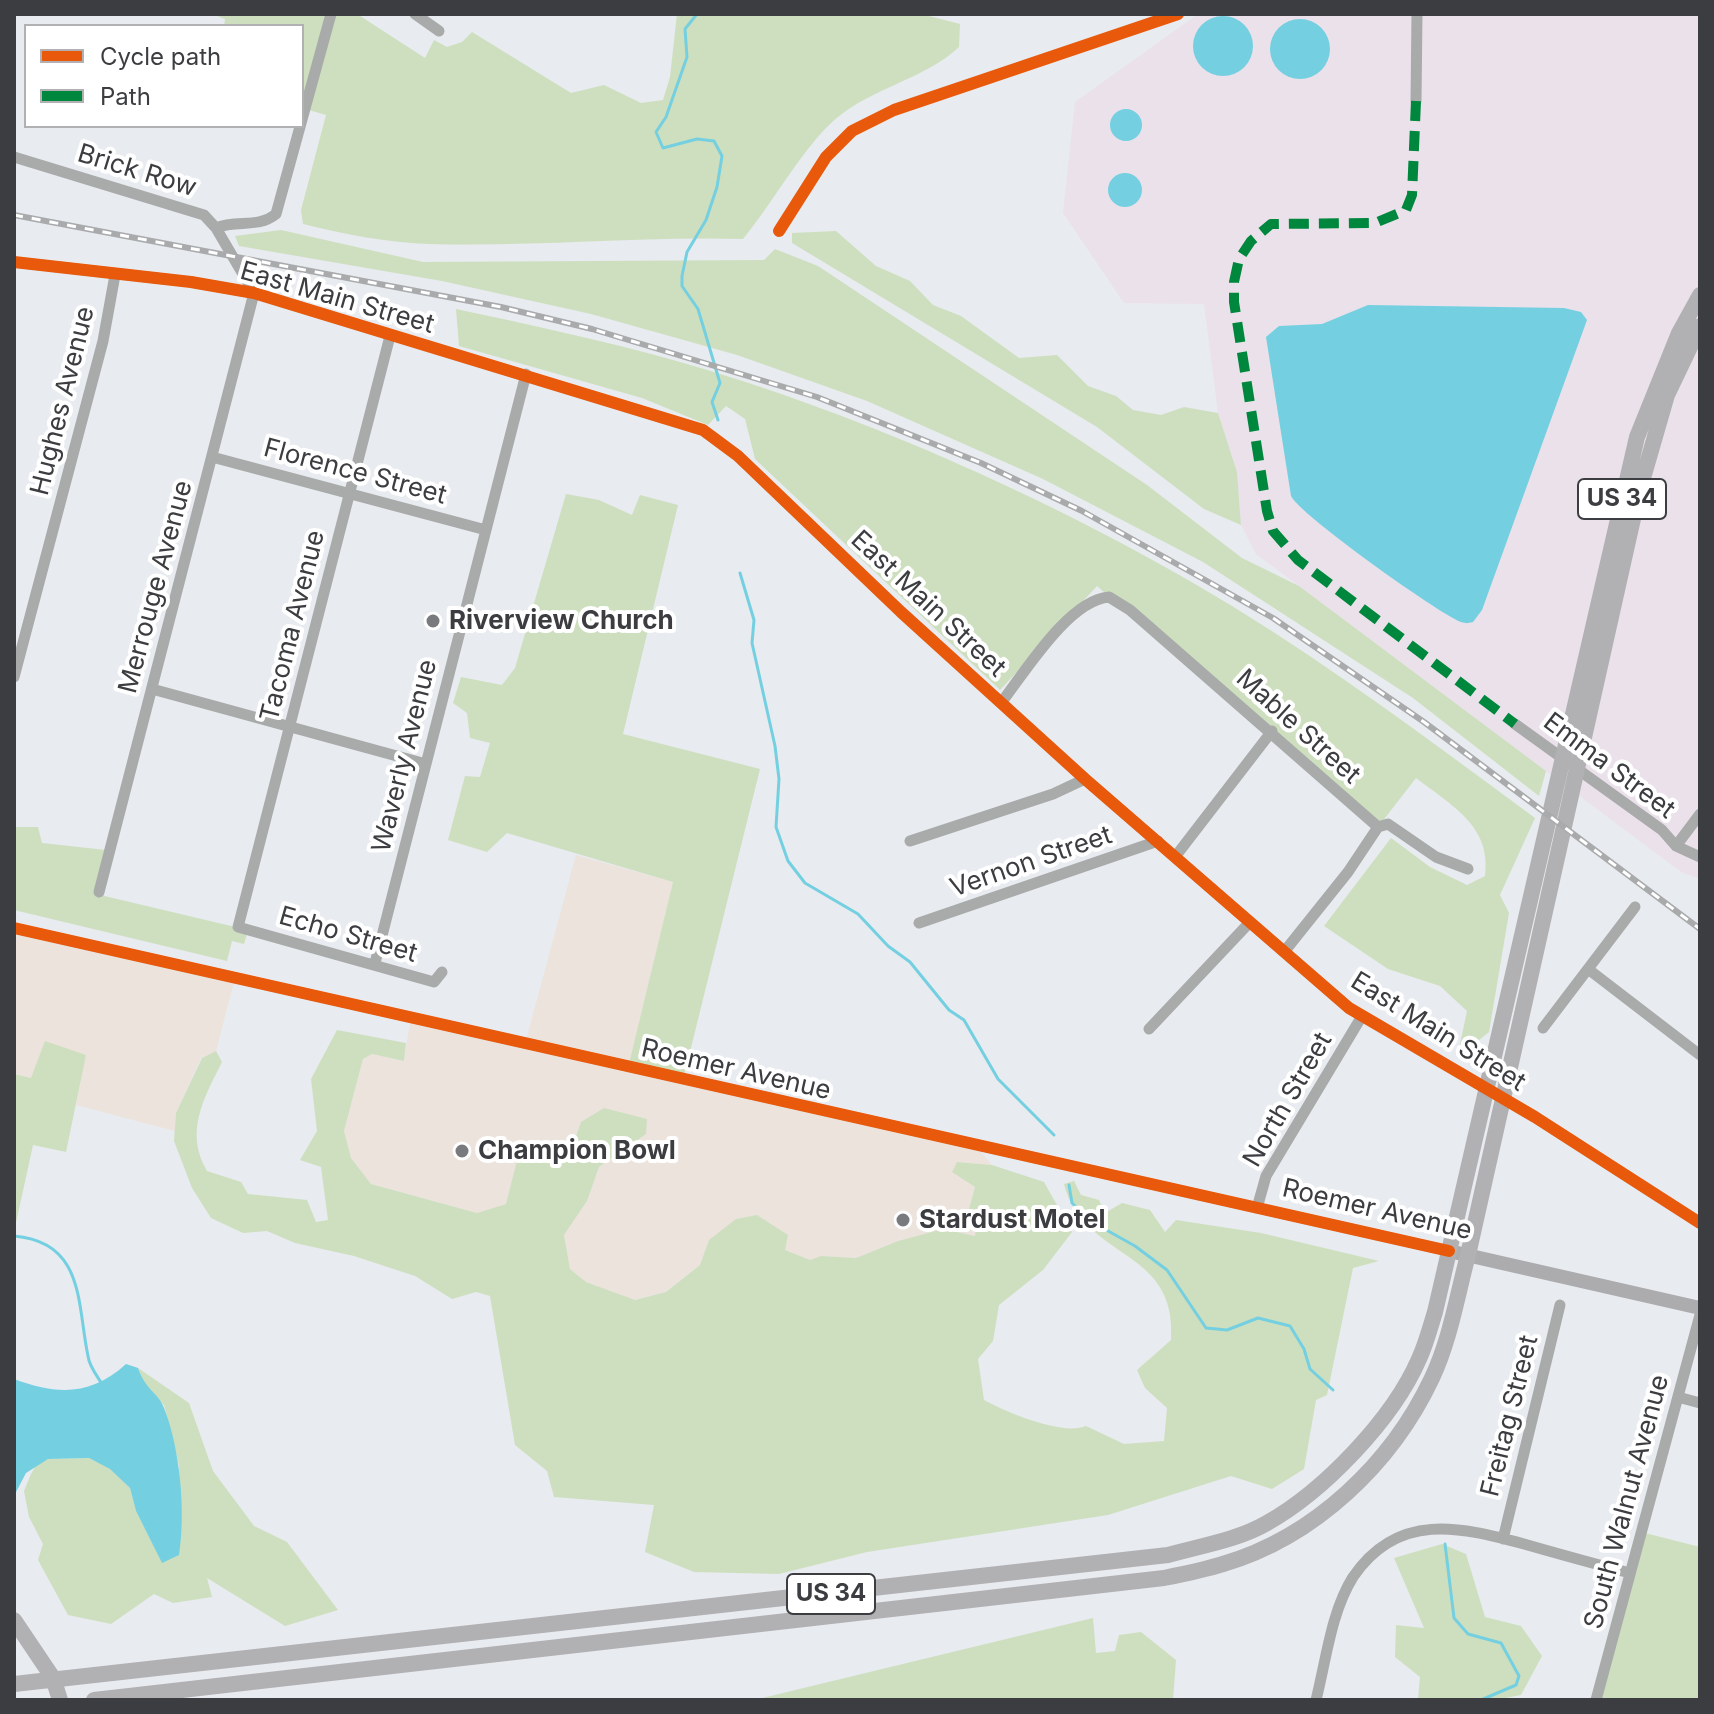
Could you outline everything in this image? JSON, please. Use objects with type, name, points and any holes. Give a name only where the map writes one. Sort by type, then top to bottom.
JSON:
[{"type":"highway","name":"US 34","points":[[53,1678],[340,1650],[1153,1556],[1211,1544],[1266,1524],[1340,1465],[1392,1405],[1419,1360],[1537,900],[1637,437],[1667,360],[1700,295]]},
{"type":"highway","name":"US 34","points":[[1579,714],[1654,436],[1667,395],[1700,326]]},
{"type":"highway","name":"US 34","points":[[94,1700],[1164,1578],[1225,1564],[1284,1539],[1340,1500],[1386,1452],[1432,1379],[1443,1351],[1468,1255],[1537,900]]},
{"type":"highway","points":[[14,1620],[53,1678],[60,1700]]},
{"type":"highway","points":[[14,1684],[53,1678]]},
{"type":"main road","name":"Roemer Avenue","points":[[1449,1251],[1700,1308]]},
{"type":"street","points":[[304,112],[331,14]]},
{"type":"street","points":[[415,14],[439,31]]},
{"type":"street","points":[[1416,101],[1417,14]]},
{"type":"street","points":[[216,228],[230,222],[266,222],[276,214],[300,128]]},
{"type":"street","name":"Brick Row","points":[[14,157],[204,215],[216,228],[254,293]]},
{"type":"street","name":"East Main Street","points":[[14,262],[191,282],[254,293],[703,430],[738,456],[1085,779],[1362,1016],[1535,1117],[1700,1223]]},
{"type":"street","name":"Hughes Avenue","points":[[14,677],[17,655],[103,341],[115,275]]},
{"type":"street","name":"Merrouge Avenue","points":[[99,892],[254,293]]},
{"type":"street","name":"Tacoma Avenue","points":[[238,927],[390,336]]},
{"type":"street","name":"Waverly Avenue","points":[[375,963],[526,374]]},
{"type":"street","name":"Florence Street","points":[[212,457],[486,530]]},
{"type":"street","name":"Mable Street","points":[[1001,703],[1073,615],[1090,600],[1109,597],[1130,610],[1272,731],[1378,827],[1388,824],[1436,857],[1468,869]]},
{"type":"street","points":[[152,689],[426,764]]},
{"type":"street","name":"Emma Street","points":[[1515,724],[1662,830],[1676,846],[1700,857]]},
{"type":"street","points":[[1175,857],[1272,731]]},
{"type":"street","points":[[910,841],[1053,794],[1085,779]]},
{"type":"street","points":[[1676,846],[1700,814]]},
{"type":"street","points":[[1284,952],[1348,872],[1378,827]]},
{"type":"street","name":"Vernon Street","points":[[919,923],[1158,841]]},
{"type":"street","points":[[1543,1028],[1635,907]]},
{"type":"street","points":[[1149,1029],[1250,922]]},
{"type":"street","name":"Echo Street","points":[[238,927],[434,982],[442,972]]},
{"type":"street","name":"Roemer Avenue","points":[[14,928],[1449,1251]]},
{"type":"street","points":[[1588,969],[1700,1055]]},
{"type":"street","name":"North Street","points":[[1257,1208],[1266,1176],[1362,1016]]},
{"type":"street","name":"Freitag Street","points":[[1503,1539],[1560,1305]]},
{"type":"street","name":"South Walnut Avenue","points":[[1596,1700],[1700,1315]]},
{"type":"street","points":[[1678,1397],[1700,1403]]},
{"type":"street","points":[[1316,1700],[1332,1636],[1354,1577],[1386,1544],[1419,1530],[1443,1526],[1630,1573]]},
{"type":"shaded area","points":[[1198,14],[1700,14],[1700,879],[1681,872],[1256,554],[1241,525],[1237,472],[1218,413],[1204,304],[1124,303],[1063,213],[1075,102]]},
{"type":"shaded area","points":[[576,855],[673,882],[629,1068],[977,1147],[992,1165],[957,1162],[975,1187],[968,1211],[976,1227],[975,1236],[943,1229],[898,1241],[856,1258],[821,1256],[810,1260],[785,1250],[709,1240],[700,1265],[666,1292],[634,1300],[586,1282],[570,1269],[564,1235],[587,1201],[599,1167],[645,1134],[581,1122],[572,1148],[506,1204],[477,1213],[371,1184],[351,1158],[344,1131],[363,1059],[372,1054],[404,1061],[411,1017],[525,1044]]},
{"type":"shaded area","points":[[14,928],[235,978],[216,1051],[201,1058],[176,1113],[175,1131],[76,1105],[85,1055],[31,1078],[14,1074]]},
{"type":"green space","points":[[212,14],[357,14],[425,58],[434,40],[447,47],[462,42],[472,32],[571,93],[604,85],[641,103],[663,100],[670,77],[677,14],[921,14],[960,24],[959,47],[945,59],[859,103],[828,126],[743,239],[430,244],[366,237],[303,224],[301,210],[326,115],[304,109],[304,24],[224,24],[225,19]]},
{"type":"green space","points":[[281,230],[423,262],[764,260],[775,249],[818,266],[1147,485],[1242,558],[1299,586],[1546,771],[1539,796],[1413,698],[1203,562],[1043,479],[867,401],[737,355],[591,314],[442,281],[239,246],[235,236]]},
{"type":"green space","points":[[836,231],[876,266],[910,281],[933,305],[961,316],[1019,358],[1057,355],[1088,386],[1116,396],[1133,410],[1161,415],[1184,407],[1218,413],[1237,472],[1241,525],[1204,509],[1097,427],[792,243],[792,233]]},
{"type":"green space","points":[[456,309],[596,340],[750,383],[964,466],[1103,533],[1169,569],[1348,682],[1535,818],[1500,895],[1509,913],[1489,1032],[1457,1058],[1467,1011],[1440,986],[1388,969],[1324,926],[1391,838],[1430,867],[1467,885],[1485,876],[1482,843],[1475,830],[1455,808],[1416,778],[1378,827],[1097,586],[1000,690],[755,459],[745,419],[726,406],[708,425],[642,398],[459,346]]},
{"type":"green space","points":[[566,494],[599,500],[632,515],[640,495],[678,505],[623,734],[760,769],[683,1080],[628,1068],[673,882],[507,833],[487,852],[448,840],[465,776],[480,777],[490,743],[470,738],[467,713],[453,703],[461,677],[502,685],[515,668]]},
{"type":"green space","points":[[14,827],[38,827],[42,843],[106,850],[96,894],[248,930],[244,944],[232,941],[227,961],[14,910]]},
{"type":"green space","points":[[337,1030],[406,1043],[404,1061],[372,1054],[363,1059],[344,1131],[351,1158],[371,1184],[477,1213],[506,1204],[520,1149],[549,1156],[561,1145],[572,1147],[581,1122],[604,1108],[647,1119],[646,1134],[599,1167],[587,1201],[564,1235],[570,1269],[586,1282],[635,1300],[666,1292],[700,1265],[709,1240],[736,1219],[757,1215],[788,1235],[785,1250],[810,1260],[821,1256],[856,1258],[898,1241],[943,1229],[975,1236],[976,1227],[968,1212],[975,1187],[952,1172],[957,1162],[992,1165],[1044,1182],[1072,1232],[1043,1270],[999,1305],[993,1341],[978,1359],[984,1400],[1049,1425],[1063,1428],[1086,1426],[1124,1444],[1164,1441],[1167,1408],[1145,1388],[1137,1370],[1171,1340],[1169,1310],[1160,1287],[1145,1270],[1090,1228],[1075,1209],[1064,1184],[1074,1181],[1081,1195],[1099,1200],[1105,1213],[1122,1203],[1150,1210],[1165,1232],[1176,1220],[1261,1233],[1379,1261],[1353,1268],[1327,1395],[1316,1400],[1304,1469],[1272,1489],[1231,1476],[1108,1515],[867,1552],[779,1574],[694,1572],[645,1552],[654,1505],[554,1497],[547,1471],[515,1445],[490,1296],[476,1292],[452,1299],[415,1276],[354,1256],[295,1243],[267,1231],[243,1233],[211,1218],[192,1188],[174,1141],[176,1113],[202,1058],[216,1051],[222,1062],[203,1102],[197,1129],[200,1157],[207,1171],[241,1182],[248,1194],[307,1200],[316,1222],[328,1220],[321,1167],[300,1160],[317,1131],[311,1079]]},
{"type":"green space","points":[[45,1041],[86,1055],[66,1152],[33,1145],[14,1232],[14,1074],[31,1078]]},
{"type":"green space","points":[[138,1368],[189,1403],[213,1471],[254,1526],[287,1542],[338,1610],[285,1626],[207,1578],[212,1597],[173,1603],[154,1594],[111,1624],[68,1615],[38,1560],[43,1544],[29,1517],[24,1491],[36,1465],[48,1459],[89,1458],[110,1468],[130,1488],[136,1511],[162,1562],[179,1497],[179,1465],[164,1405],[144,1387]]},
{"type":"green space","points":[[1641,1532],[1700,1547],[1700,1700],[1596,1700]]},
{"type":"green space","points":[[1442,1544],[1466,1554],[1485,1617],[1521,1626],[1542,1656],[1521,1695],[1495,1700],[1418,1700],[1420,1677],[1395,1657],[1396,1625],[1424,1628],[1394,1558]]},
{"type":"green space","points":[[1093,1618],[1096,1653],[1115,1651],[1119,1635],[1141,1632],[1176,1660],[1173,1700],[754,1700]]},
{"type":"water","points":[[1223,16],[1234,18],[1244,25],[1251,35],[1251,57],[1244,67],[1234,74],[1223,76],[1212,74],[1202,67],[1195,57],[1193,46],[1195,35],[1202,25],[1212,18]]},
{"type":"water","points":[[1300,19],[1311,21],[1321,28],[1328,38],[1328,60],[1321,70],[1311,77],[1300,79],[1289,77],[1279,70],[1272,60],[1270,49],[1272,38],[1279,28],[1289,21]]},
{"type":"water","points":[[1126,109],[1138,113],[1142,125],[1138,137],[1126,141],[1114,137],[1110,125],[1114,113]]},
{"type":"water","points":[[1125,173],[1137,178],[1142,190],[1137,202],[1125,207],[1113,202],[1108,190],[1113,178]]},
{"type":"water","points":[[1368,305],[1564,308],[1581,312],[1587,320],[1482,610],[1473,622],[1461,622],[1447,615],[1399,583],[1318,522],[1291,496],[1266,337],[1279,326],[1322,324]]},
{"type":"water","points":[[126,1364],[138,1368],[162,1403],[178,1461],[182,1520],[179,1555],[162,1563],[136,1511],[130,1488],[110,1469],[89,1458],[48,1459],[26,1473],[14,1496],[14,1379],[45,1388],[73,1390],[100,1382]]},
{"type":"waterway","points":[[697,14],[685,29],[687,57],[666,117],[656,132],[663,148],[697,139],[714,141],[722,156],[717,187],[706,220],[687,252],[682,276],[682,286],[698,309],[720,383],[712,402],[718,420]]},
{"type":"waterway","points":[[740,573],[754,620],[752,643],[775,746],[779,779],[776,827],[788,861],[805,883],[858,914],[888,946],[910,962],[949,1010],[964,1020],[998,1079],[1054,1135]]},
{"type":"waterway","points":[[1069,1185],[1072,1203],[1092,1222],[1135,1246],[1167,1270],[1206,1328],[1227,1330],[1258,1318],[1290,1326],[1304,1349],[1310,1369],[1333,1390]]},
{"type":"waterway","points":[[14,1236],[37,1241],[54,1250],[66,1263],[74,1279],[89,1360],[102,1384]]},
{"type":"waterway","points":[[1445,1544],[1454,1618],[1468,1634],[1501,1643],[1519,1676],[1516,1685],[1481,1700]]},
{"type":"railway","points":[[14,215],[501,307],[592,329],[817,397],[981,463],[1082,511],[1273,618],[1424,722],[1700,929]]},
{"type":"marked path","points":[[1416,101],[1412,195],[1406,210],[1375,223],[1271,224],[1251,241],[1239,259],[1234,302],[1267,511],[1273,531],[1298,560],[1515,724]]},
{"type":"cycle path","points":[[779,231],[826,157],[852,131],[894,110],[1178,14]]},
{"type":"cycle path","points":[[14,262],[191,282],[254,293],[703,430],[738,456],[901,612],[1085,779],[1349,1008],[1535,1117],[1700,1223]]},
{"type":"cycle path","points":[[14,928],[1449,1251]]},
{"type":"place","name":"Riverview Church","points":[[433,621]]},
{"type":"place","name":"Champion Bowl","points":[[462,1151]]},
{"type":"place","name":"Stardust Motel","points":[[903,1220]]}]
